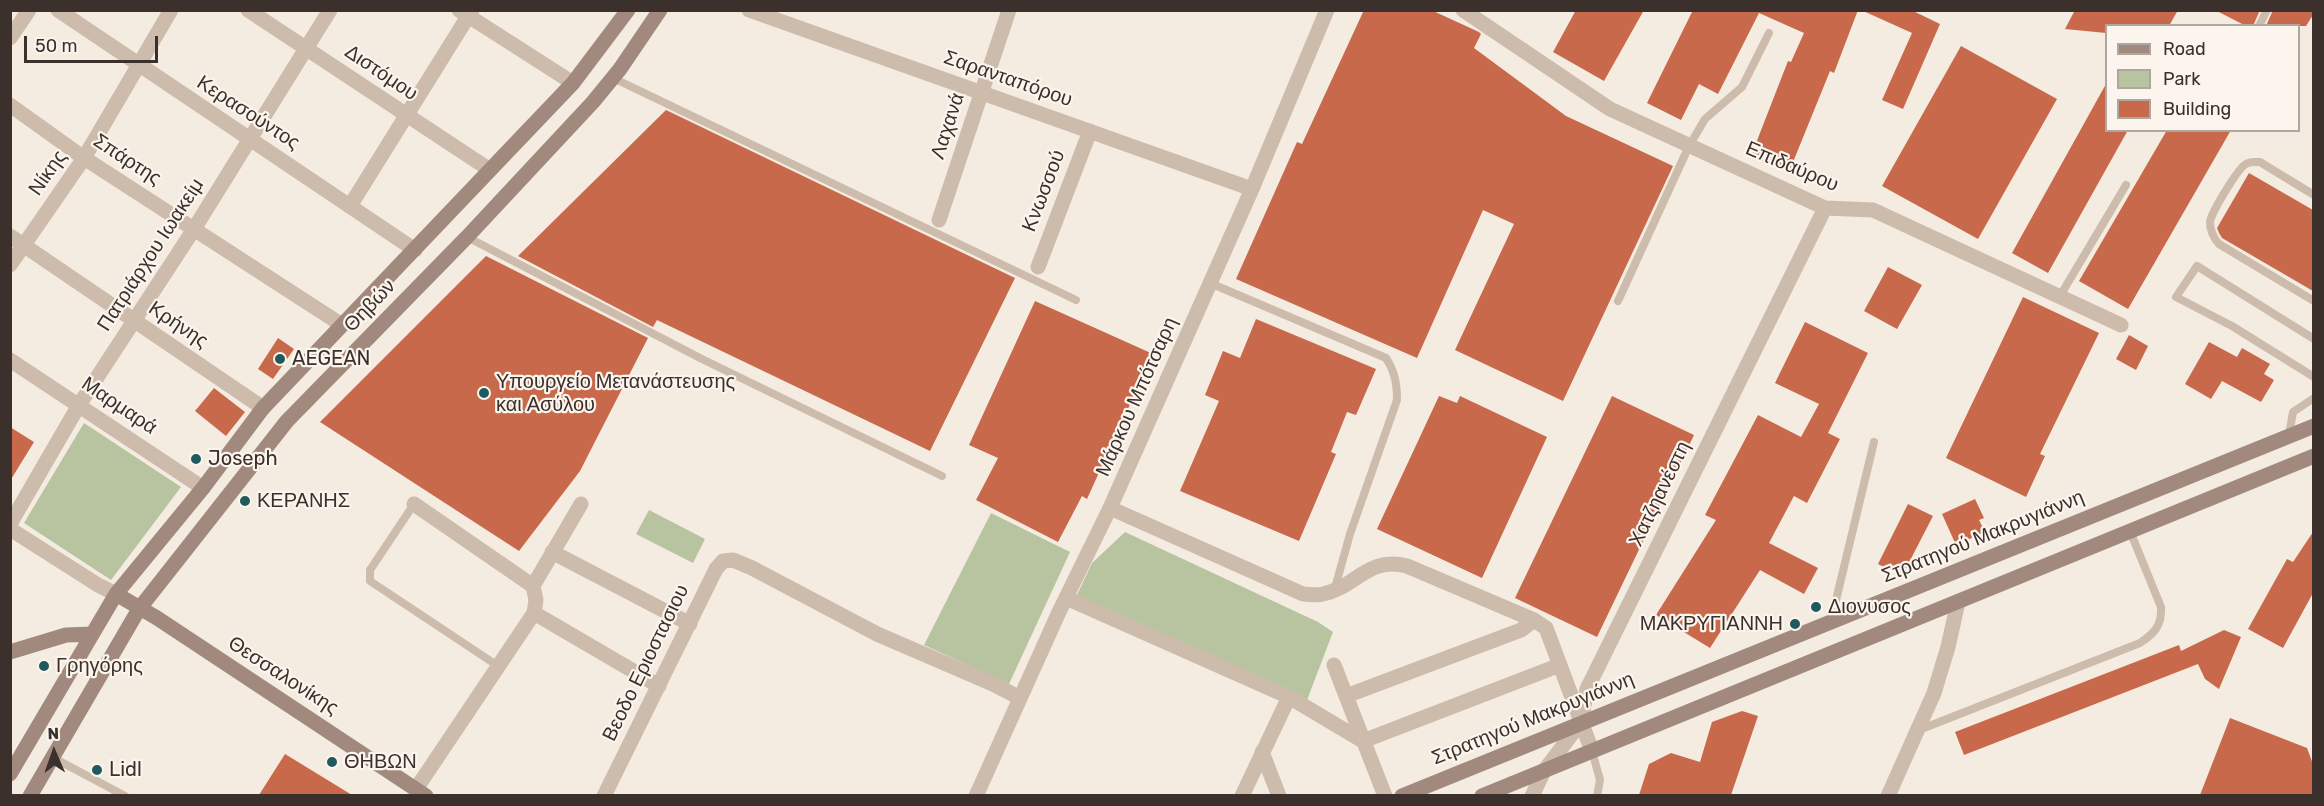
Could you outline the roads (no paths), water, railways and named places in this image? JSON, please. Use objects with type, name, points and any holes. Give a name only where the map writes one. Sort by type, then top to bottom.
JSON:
[{"type":"street","points":[[10,38],[28,10]]},
{"type":"street","name":"Κερασούντος","points":[[58,10],[415,250]]},
{"type":"street","name":"Νίκης","points":[[10,265],[17,241],[84,158],[171,10]]},
{"type":"street","name":"Διστόμου","points":[[248,10],[490,170]]},
{"type":"street","name":"Πατριάρχου Ιωακείμ","points":[[10,524],[79,405],[194,229],[330,10]]},
{"type":"street","name":"Θηβών","points":[[10,774],[116,594],[203,488],[263,408],[573,83],[628,10]]},
{"type":"street","name":"Θηβών","points":[[31,795],[139,609],[287,421],[467,237],[593,102],[613,78],[660,10]]},
{"type":"street","name":"Σαρανταπόρου","points":[[749,10],[1252,189]]},
{"type":"street","name":"Λαχανά","points":[[939,220],[1008,10]]},
{"type":"street","name":"Μάρκου Μπότσαρη","points":[[976,795],[1110,508],[1252,189],[1327,10]]},
{"type":"street","name":"Επιδαύρου","points":[[1463,10],[1601,105],[1825,208],[1873,210],[2121,325]]},
{"type":"street","points":[[351,206],[466,12],[573,83]]},
{"type":"street","name":"Σπάρτης","points":[[10,105],[84,158],[342,325]]},
{"type":"street","name":"Κνωσσού","points":[[1038,267],[1090,130]]},
{"type":"street","name":"Χατζηανέστη","points":[[1532,795],[1544,771],[1581,722],[1587,689],[1825,208]]},
{"type":"street","name":"Κρήνης","points":[[17,241],[263,408]]},
{"type":"street","name":"Μαρμαρά","points":[[10,360],[203,488]]},
{"type":"street","name":"Στρατηγού Μακρυγιάννη","points":[[1402,795],[2313,426]]},
{"type":"street","points":[[1482,795],[2313,456]]},
{"type":"street","points":[[414,504],[533,586]]},
{"type":"street","points":[[421,792],[534,613],[536,600],[533,586],[581,504]]},
{"type":"street","points":[[1110,508],[1304,594],[1320,595],[1334,591],[1371,568],[1395,563],[1534,620],[1546,628],[1592,751]]},
{"type":"street","points":[[10,529],[116,594]]},
{"type":"street","points":[[552,552],[690,624]]},
{"type":"street","name":"Βεοδο Εριοστασιου","points":[[604,795],[716,569],[723,561],[733,560],[877,634],[1020,698]]},
{"type":"street","name":"Θεσσαλονίκης","points":[[116,594],[157,618],[421,792]]},
{"type":"street","points":[[1066,598],[1289,697],[1363,741]]},
{"type":"street","points":[[1888,795],[1934,693],[1948,647],[1958,602]]},
{"type":"street","points":[[534,613],[659,686]]},
{"type":"street","points":[[1346,696],[1521,630],[1534,620]]},
{"type":"street","points":[[10,652],[66,635],[92,634]]},
{"type":"street","points":[[1334,665],[1385,795]]},
{"type":"street","points":[[1363,741],[1560,665]]},
{"type":"street","points":[[1242,795],[1289,697]]},
{"type":"street","points":[[1262,752],[1279,795]]},
{"type":"lane","points":[[2260,24],[2266,10]]},
{"type":"lane","points":[[1618,301],[1689,146],[1705,120],[1742,87],[1769,33]]},
{"type":"lane","points":[[613,78],[1076,300]]},
{"type":"lane","points":[[2313,195],[2260,162],[2250,162],[2238,172],[2210,219],[2210,229],[2219,244],[2313,301]]},
{"type":"lane","points":[[2060,296],[2126,185]]},
{"type":"lane","points":[[467,237],[702,359],[942,476]]},
{"type":"lane","points":[[2313,339],[2197,266],[2176,297],[2241,332],[2313,377]]},
{"type":"lane","points":[[1210,283],[1386,358],[1392,368],[1397,382],[1397,400],[1350,534],[1334,591]]},
{"type":"lane","points":[[2289,435],[2293,412],[2313,398]]},
{"type":"lane","points":[[1832,621],[1874,442]]},
{"type":"lane","points":[[414,504],[370,570],[370,581],[499,666]]},
{"type":"lane","points":[[1917,730],[2140,643],[2151,636],[2158,628],[2162,618],[2161,607],[2130,531]]},
{"type":"lane","points":[[1592,751],[1600,780],[1597,795]]},
{"type":"lane","points":[[52,757],[125,795]]},
{"type":"place","name":"AEGEAN","points":[[280,359]]},
{"type":"place","name":"Υπουργείο Μετανάστευσης και Ασύλου","points":[[484,393]]},
{"type":"place","name":"Joseph","points":[[196,459]]},
{"type":"place","name":"ΚΕΡΑΝΗΣ","points":[[245,501]]},
{"type":"place","name":"Διονυσος","points":[[1816,607]]},
{"type":"place","name":"ΜΑΚΡΥΓΙΑΝΝΗ","points":[[1795,624]]},
{"type":"place","name":"Γρηγόρης","points":[[44,666]]},
{"type":"place","name":"ΘΗΒΩΝ","points":[[332,762]]},
{"type":"place","name":"Lidl","points":[[97,770]]}]
